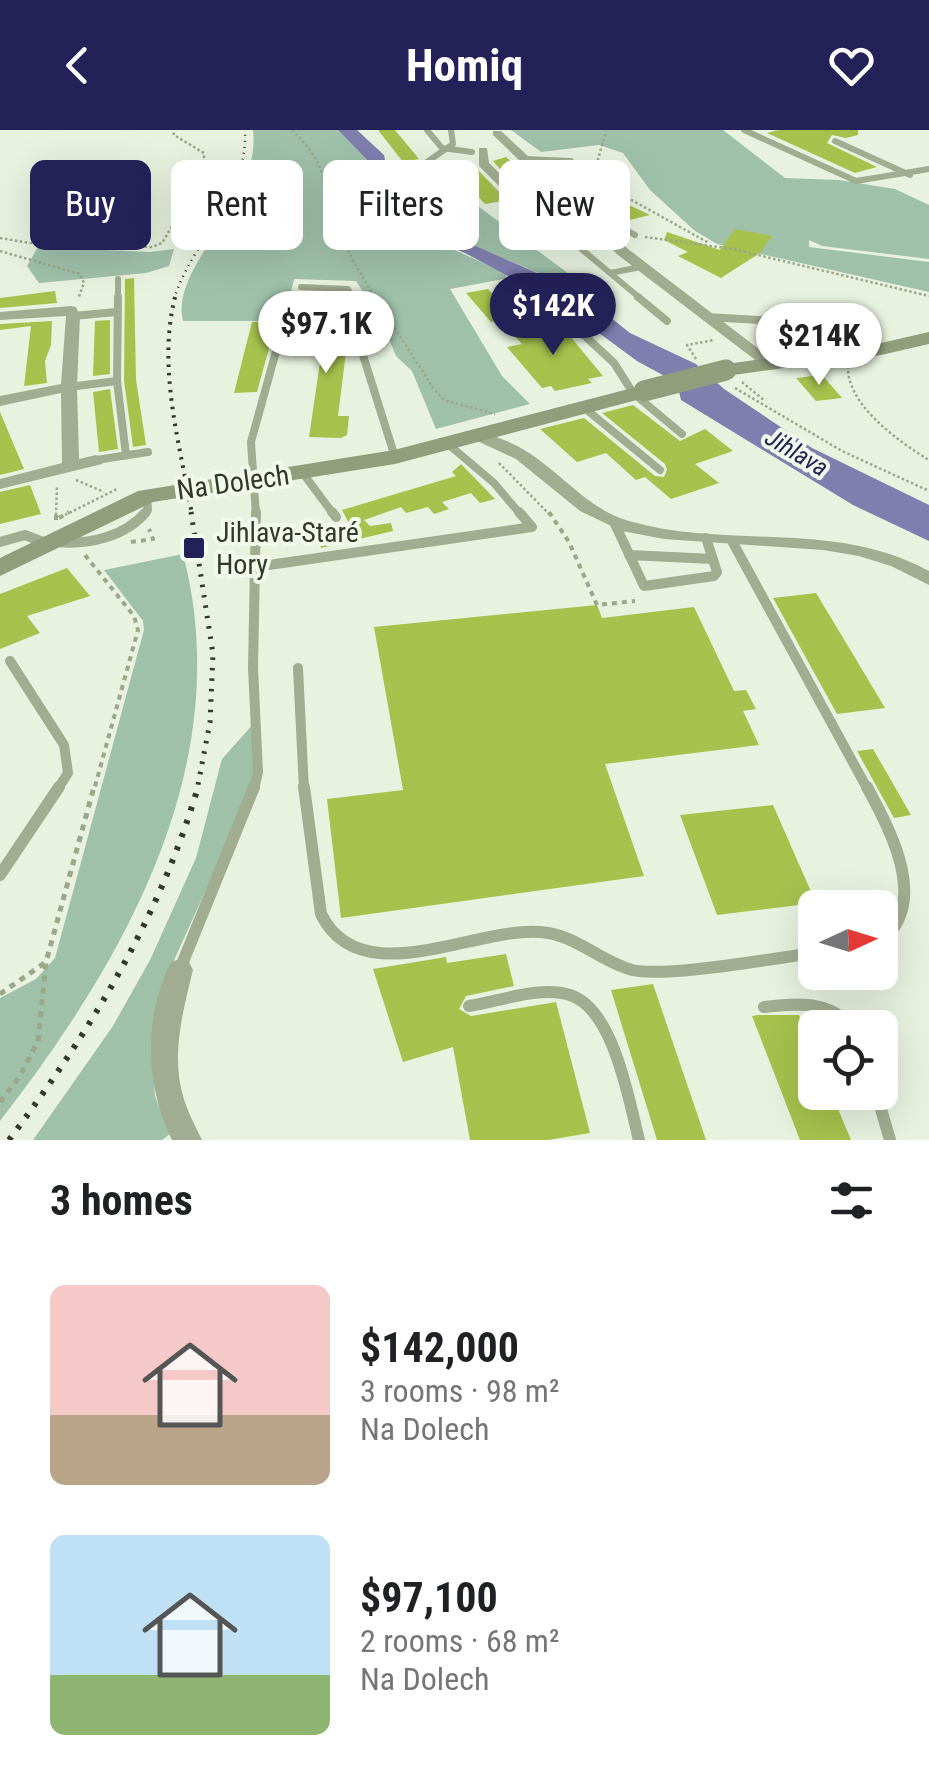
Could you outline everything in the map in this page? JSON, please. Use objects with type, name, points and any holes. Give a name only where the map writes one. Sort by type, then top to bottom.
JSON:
[{"type":"main road","name":"Na Dolech","points":[[0,568],[147,496],[395,458],[479,436],[510,420],[638,392],[734,377],[768,363],[847,360],[929,338]]},
{"type":"street","points":[[496,132],[523,159]]},
{"type":"street","points":[[499,180],[483,164],[477,151],[510,146]]},
{"type":"street","points":[[622,250],[768,363]]},
{"type":"street","points":[[0,316],[60,308],[73,314],[66,472]]},
{"type":"street","points":[[0,400],[68,387]]},
{"type":"street","points":[[510,420],[525,457]]},
{"type":"street","points":[[479,436],[525,457],[582,508],[614,522],[732,542],[851,549],[894,560],[929,578]]},
{"type":"street","points":[[0,484],[66,472],[96,460]]},
{"type":"street","points":[[180,970],[166,1026],[163,1087],[187,1140]]},
{"type":"lane","points":[[426,130],[445,149],[477,151]]},
{"type":"lane","points":[[429,160],[453,144],[451,130]]},
{"type":"lane","points":[[744,130],[856,181],[929,169]]},
{"type":"lane","points":[[834,141],[910,174]]},
{"type":"lane","points":[[523,159],[546,160]]},
{"type":"lane","points":[[630,232],[635,235]]},
{"type":"lane","points":[[583,250],[667,321]]},
{"type":"lane","points":[[610,273],[641,267]]},
{"type":"lane","points":[[118,280],[117,381],[126,456]]},
{"type":"lane","points":[[301,288],[348,289],[358,311],[356,332],[395,458]]},
{"type":"lane","points":[[312,288],[305,312],[358,311]]},
{"type":"lane","points":[[501,289],[585,336],[682,434]]},
{"type":"lane","points":[[73,314],[116,312]]},
{"type":"lane","points":[[706,317],[814,323]]},
{"type":"lane","points":[[180,970],[251,802],[258,772],[253,668],[255,478],[251,442],[283,326]]},
{"type":"lane","points":[[68,387],[117,381]]},
{"type":"lane","points":[[582,406],[660,470]]},
{"type":"lane","points":[[269,565],[532,527],[494,483],[448,444]]},
{"type":"lane","points":[[96,460],[148,452]]},
{"type":"lane","points":[[302,472],[336,517]]},
{"type":"lane","points":[[614,522],[644,586],[705,580],[717,572],[706,538]]},
{"type":"lane","points":[[0,542],[25,535],[58,538]]},
{"type":"lane","points":[[732,542],[904,856],[915,893],[913,909],[898,931]]},
{"type":"lane","points":[[629,555],[713,559]]},
{"type":"lane","points":[[0,875],[68,773],[64,745],[10,661]]},
{"type":"lane","points":[[298,668],[314,892],[327,930],[346,944],[386,953],[517,933],[550,932],[628,972],[798,955]]},
{"type":"lane","points":[[469,1006],[560,994],[584,1001],[609,1038],[638,1140]]},
{"type":"lane","points":[[764,1007],[813,1002],[834,1010]]},
{"type":"lane","points":[[881,1110],[890,1140]]},
{"type":"path","points":[[0,238],[30,243],[152,247],[162,244],[204,173],[204,153],[174,135],[174,130]]},
{"type":"path","points":[[292,130],[309,146],[328,183],[339,232],[434,388],[444,400],[510,420]]},
{"type":"path","points":[[599,160],[606,131]]},
{"type":"path","points":[[630,199],[712,245]]},
{"type":"path","points":[[635,235],[712,245],[929,296]]},
{"type":"path","points":[[0,251],[80,274],[84,283],[73,314]]},
{"type":"path","points":[[699,362],[688,352],[687,345],[715,340]]},
{"type":"path","points":[[847,360],[848,384],[918,456],[929,460]]},
{"type":"path","points":[[734,377],[768,404]]},
{"type":"path","points":[[734,377],[768,404],[842,451],[929,492]]},
{"type":"path","points":[[0,1102],[38,1041],[46,962],[138,630],[134,616],[90,560],[58,538],[56,487],[66,472]]},
{"type":"path","points":[[0,994],[30,977],[46,962]]},
{"type":"green space","points":[[253,130],[338,130],[367,160],[323,160],[323,250],[454,250],[508,274],[504,279],[450,289],[502,376],[530,404],[436,429],[412,371],[396,356],[381,320],[356,281],[294,279],[284,321],[183,321],[182,300],[205,250],[303,250],[303,160],[251,160]]},
{"type":"green space","points":[[511,130],[723,130],[785,178],[839,180],[895,189],[929,205],[929,259],[822,246],[809,240],[809,247],[929,262],[929,292],[717,244],[695,231],[650,190],[623,153],[599,145],[541,152]]},
{"type":"green space","points":[[479,207],[499,222],[499,250],[537,250],[585,286],[567,285],[479,248]]},
{"type":"green space","points":[[36,250],[174,250],[169,266],[146,273],[39,283],[27,266]]},
{"type":"green space","points":[[183,554],[196,632],[195,709],[182,784],[159,856],[127,927],[89,994],[0,1121],[0,998],[36,979],[55,958],[144,630],[143,621],[104,570]]},
{"type":"green space","points":[[257,720],[260,770],[171,967],[153,1070],[155,1096],[170,1134],[162,1140],[33,1140],[113,1026],[150,960],[196,858],[222,759]]},
{"type":"water","points":[[338,130],[357,130],[385,160],[367,160]]},
{"type":"water","name":"Jihlava","points":[[479,248],[576,290],[630,333],[696,364],[724,389],[812,448],[929,505],[929,541],[853,505],[681,400],[678,387],[670,379],[637,361],[557,302],[458,250]]},
{"type":"building","points":[[378,130],[395,130],[419,159],[401,160]]},
{"type":"building","points":[[858,130],[858,135],[846,138],[832,135],[827,143],[877,167],[855,173],[767,133]]},
{"type":"building","points":[[479,171],[499,192],[499,202],[485,204],[479,198]]},
{"type":"building","points":[[630,205],[650,215],[630,220]]},
{"type":"building","points":[[735,229],[772,236],[760,253],[721,278],[678,256],[688,252],[664,240],[667,232],[720,250]]},
{"type":"building","points":[[134,278],[136,380],[146,445],[133,447],[124,381],[125,279]]},
{"type":"building","points":[[488,289],[515,318],[491,322],[466,293]]},
{"type":"building","points":[[55,291],[57,303],[0,308],[0,298]]},
{"type":"building","points":[[832,304],[872,333],[871,341],[846,344],[829,334],[835,333],[819,317],[802,309]]},
{"type":"building","points":[[110,320],[110,374],[93,376],[95,321]]},
{"type":"building","points":[[327,320],[350,320],[338,416],[349,416],[347,435],[341,438],[309,437],[322,349],[284,349],[290,330],[326,330]]},
{"type":"building","points":[[52,321],[51,345],[45,361],[47,383],[24,386],[31,326],[0,330],[0,324]]},
{"type":"building","points":[[252,322],[273,322],[274,330],[257,392],[234,393]]},
{"type":"building","points":[[549,324],[569,335],[603,376],[588,379],[592,383],[555,391],[551,386],[542,388],[507,347],[522,344],[511,332]]},
{"type":"building","points":[[822,375],[842,398],[816,401],[796,378]]},
{"type":"building","points":[[110,389],[118,449],[99,452],[93,392]]},
{"type":"building","points":[[633,405],[680,441],[705,429],[733,451],[695,464],[719,483],[671,499],[645,477],[636,480],[606,453],[577,462],[540,429],[584,418],[655,476],[664,477],[665,464],[602,413]]},
{"type":"building","points":[[0,412],[24,469],[0,475]]},
{"type":"building","points":[[461,464],[495,499],[480,503],[471,493],[442,502],[449,509],[434,514],[428,507],[406,513],[401,507],[364,520],[370,526],[391,523],[393,531],[321,548],[318,534],[352,529],[342,510],[456,476],[452,472]]},
{"type":"building","points":[[30,485],[41,514],[0,524],[0,492]]},
{"type":"building","points":[[67,568],[90,596],[27,616],[40,633],[0,649],[0,594]]},
{"type":"building","points":[[816,593],[885,708],[837,714],[773,598]]},
{"type":"building","points":[[597,605],[602,618],[694,607],[734,691],[746,690],[756,709],[743,711],[759,745],[605,764],[644,876],[341,918],[327,799],[403,790],[374,627]]},
{"type":"building","points":[[873,749],[911,815],[894,818],[857,751]]},
{"type":"building","points":[[773,805],[810,890],[798,890],[798,905],[717,915],[680,815]]},
{"type":"building","points":[[506,954],[514,986],[466,996],[459,1009],[471,1016],[556,1002],[590,1133],[548,1140],[470,1140],[453,1047],[403,1062],[373,969],[446,957],[447,963]]},
{"type":"building","points":[[653,984],[706,1140],[657,1140],[611,990]]},
{"type":"building","points":[[798,1015],[798,1110],[838,1110],[851,1140],[800,1140],[752,1016]]},
{"type":"railway","points":[[174,299],[238,176],[245,130]]},
{"type":"railway","points":[[175,297],[168,351],[169,379],[192,515]]},
{"type":"railway","points":[[191,512],[213,654],[210,722],[197,790]]},
{"type":"railway","points":[[9,1140],[68,1057],[120,972],[164,882],[198,787]]},
{"type":"place","name":"Jihlava-Staré Hory","points":[[194,548]]}]
